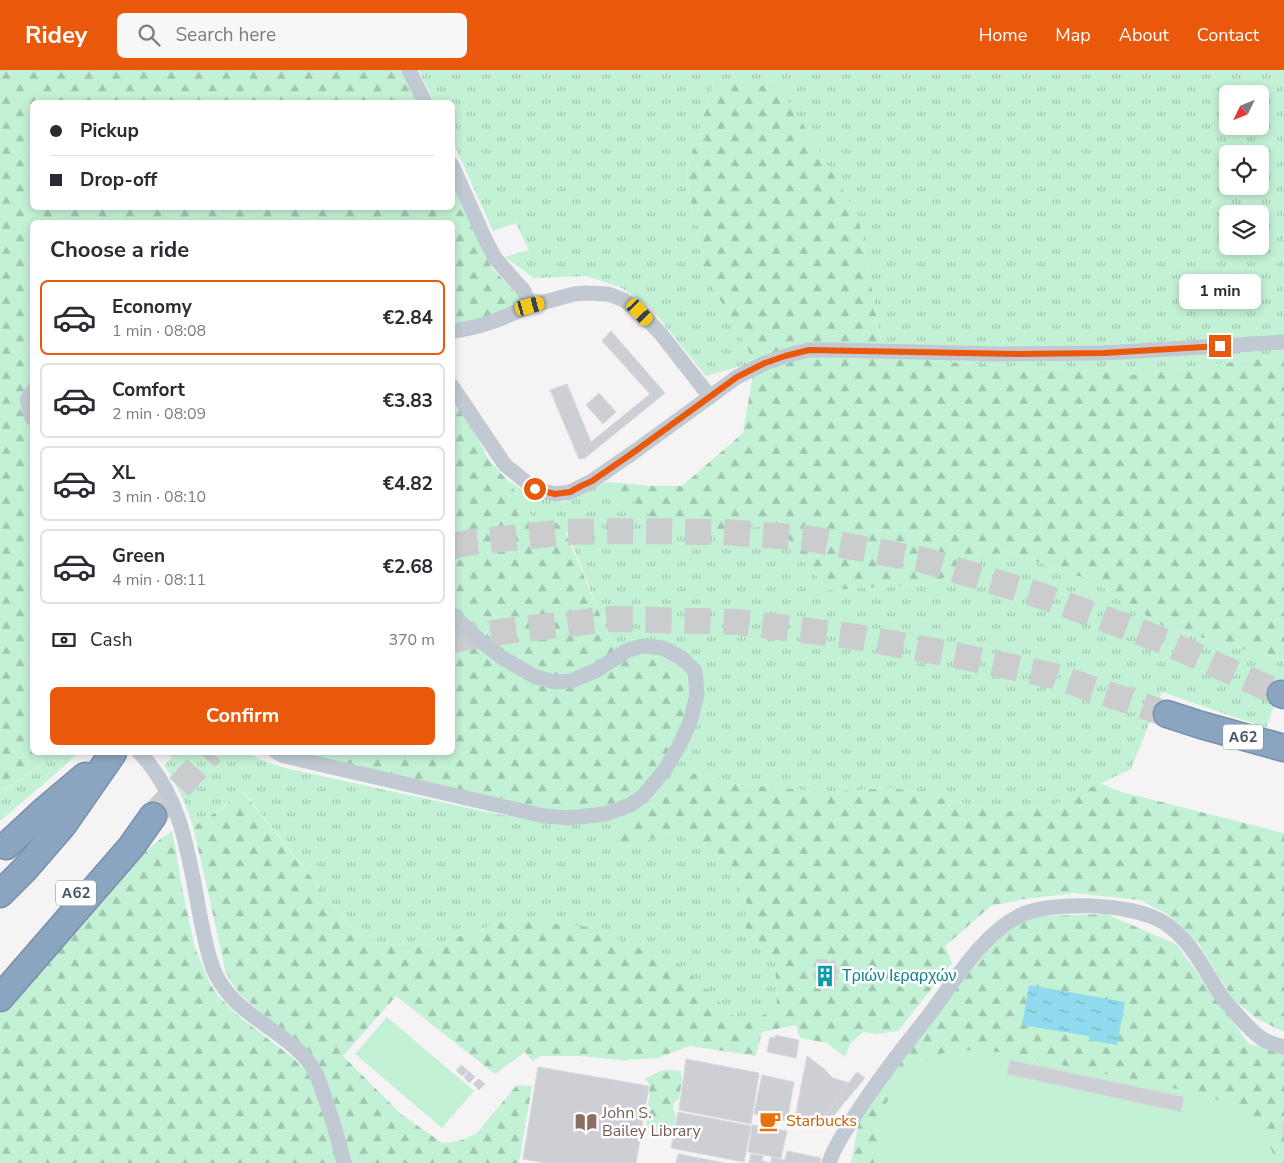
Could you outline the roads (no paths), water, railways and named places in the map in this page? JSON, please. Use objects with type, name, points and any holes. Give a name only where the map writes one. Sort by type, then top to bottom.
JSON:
[{"type":"highway","name":"Α62","points":[[1166,714],[1284,748]]},
{"type":"highway","points":[[1202,725],[1270,761],[1284,766]]},
{"type":"highway","points":[[6,846],[46,809],[111,755]]},
{"type":"highway","points":[[0,894],[25,870],[63,825],[112,755]]},
{"type":"highway","name":"Α62","points":[[0,972],[87,881],[153,816],[131,848],[0,998]]},
{"type":"highway","points":[[0,908],[25,870]]},
{"type":"street","points":[[409,70],[424,100]]},
{"type":"street","points":[[455,172],[492,252],[524,291],[530,306]]},
{"type":"street","points":[[455,331],[495,322],[530,306],[574,294],[608,294],[624,300],[640,312],[661,334],[710,397]]},
{"type":"street","points":[[455,390],[505,465],[535,489],[555,494],[570,492],[592,481],[737,377],[765,363],[809,350],[1000,354],[1104,353],[1284,342]]},
{"type":"street","points":[[30,395],[27,400],[30,411]]},
{"type":"street","points":[[282,755],[328,759],[544,816],[569,818],[605,814],[630,805],[642,796],[664,771],[690,722],[697,696],[694,671],[682,658],[663,648],[643,646],[628,650],[597,670],[571,681],[555,682],[536,677],[504,659],[479,640],[455,617]]},
{"type":"street","points":[[141,755],[164,785],[177,812],[190,860],[203,932],[214,973],[232,999],[300,1052],[312,1067],[335,1127],[344,1163]]},
{"type":"street","points":[[829,1163],[842,1136],[866,1097],[976,953],[1009,921],[1028,912],[1051,907],[1091,906],[1131,910],[1154,917],[1177,933],[1188,945],[1199,958],[1222,997],[1255,1033],[1265,1040],[1284,1048]]},
{"type":"water","points":[[1029,985],[1125,1002],[1117,1045],[1089,1040],[1089,1036],[1022,1025]]},
{"type":"tunnel","points":[[455,545],[567,532],[613,531],[723,532],[806,538],[923,560],[1042,596],[1156,638],[1281,694]]},
{"type":"tunnel","points":[[455,640],[513,630],[612,619],[737,622],[851,636],[1054,676],[1167,714]]},
{"type":"tunnel","points":[[153,816],[208,755]]},
{"type":"place","name":"Τριών Ιεραρχών","points":[[825,976]]},
{"type":"place","name":"Starbucks","points":[[770,1121]]},
{"type":"place","name":"John S. Bailey Library","points":[[586,1122]]}]
